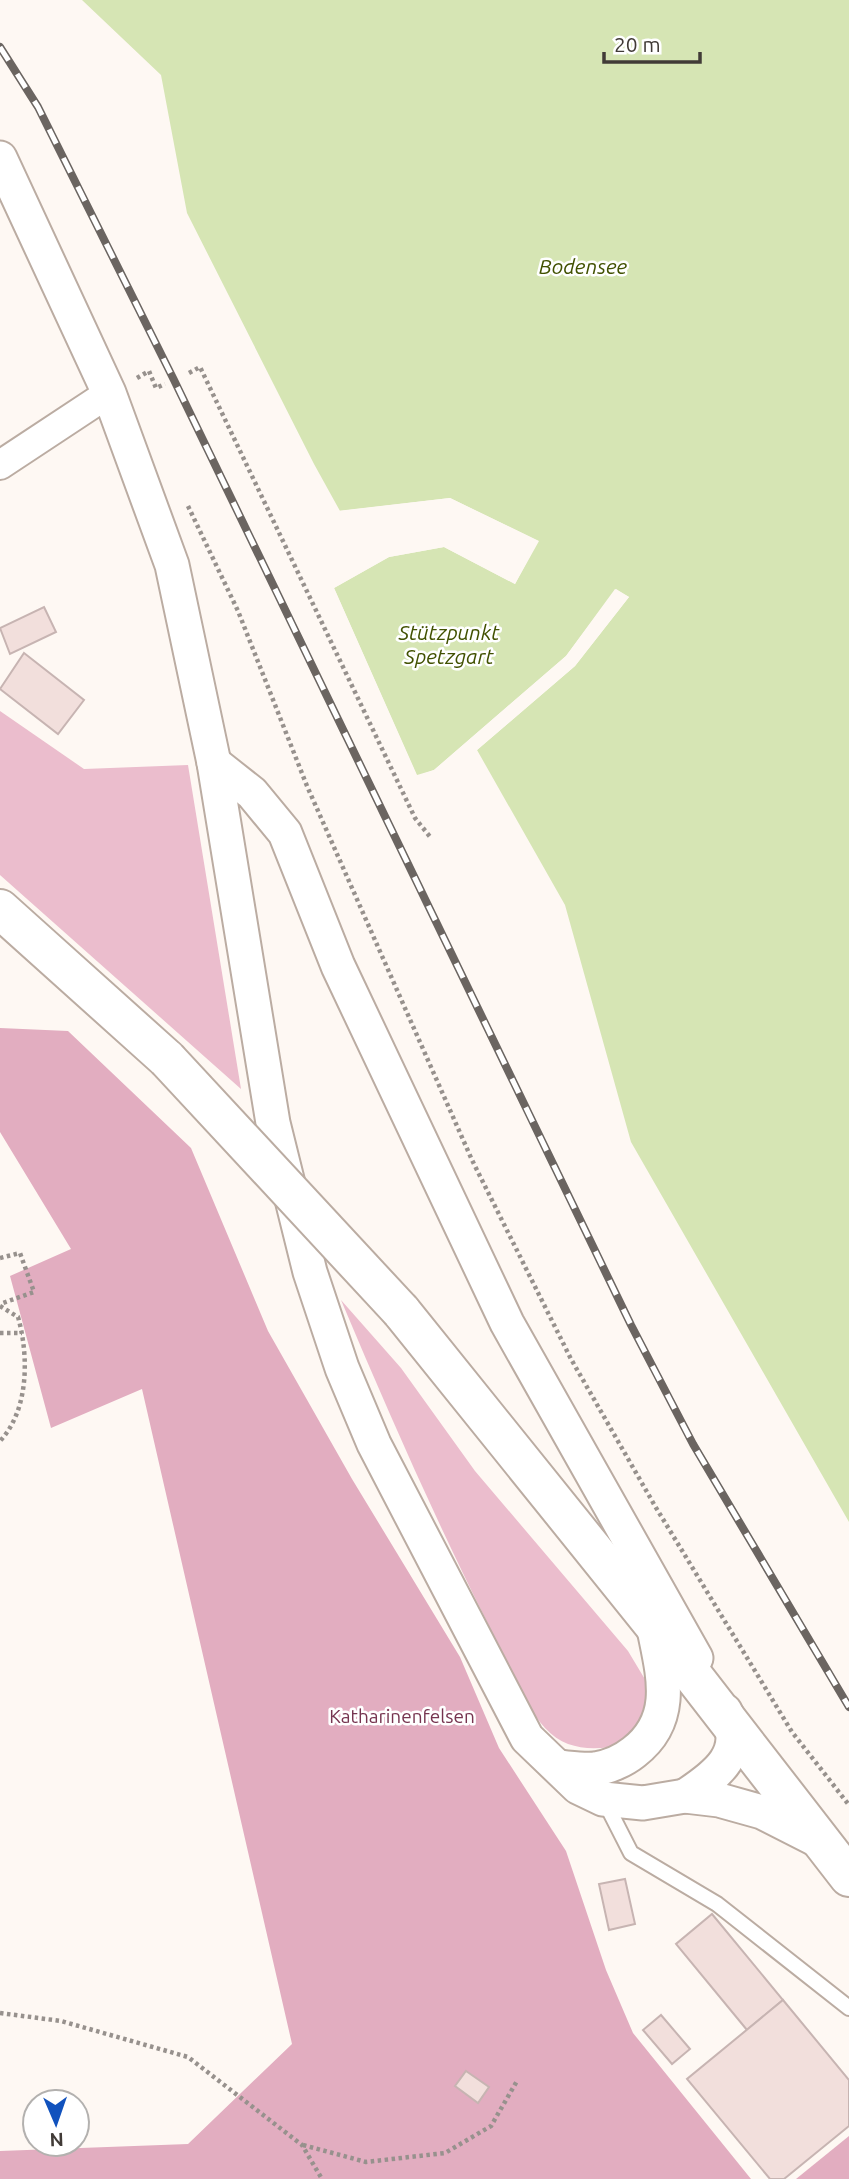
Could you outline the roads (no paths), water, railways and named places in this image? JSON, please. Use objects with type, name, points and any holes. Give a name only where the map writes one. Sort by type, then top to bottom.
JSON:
[{"type":"main road","points":[[0,909],[167,1059],[401,1311],[653,1624],[849,1877]]},
{"type":"street","points":[[0,158],[122,386],[172,565],[214,762],[273,1123],[310,1272],[342,1368],[374,1444],[527,1738],[578,1787],[600,1784],[643,1803],[685,1796],[719,1800],[762,1812],[823,1843]]},
{"type":"street","points":[[0,465],[122,386]]},
{"type":"street","points":[[214,762],[252,793],[285,833],[338,966],[507,1323],[734,1727],[729,1759],[710,1780],[685,1796]]},
{"type":"street","points":[[600,1784],[624,1760],[650,1740],[663,1716],[663,1675],[653,1624]]},
{"type":"lane","points":[[600,1784],[631,1853],[716,1904],[849,2008]]},
{"type":"water","name":"Bodensee","points":[[82,0],[849,0],[849,1522],[631,1142],[565,905],[477,750],[575,666],[629,597],[615,589],[566,656],[434,770],[417,776],[334,588],[389,557],[444,547],[515,584],[538,541],[450,498],[340,511],[187,213],[161,75]]},
{"type":"railway","points":[[0,47],[38,107],[174,380],[631,1325],[693,1444],[849,1707]]},
{"type":"water label","name":"Stützpunkt Spetzgart","points":[[449,644]]},
{"type":"park label","name":"Katharinenfelsen","points":[[402,1716]]}]
